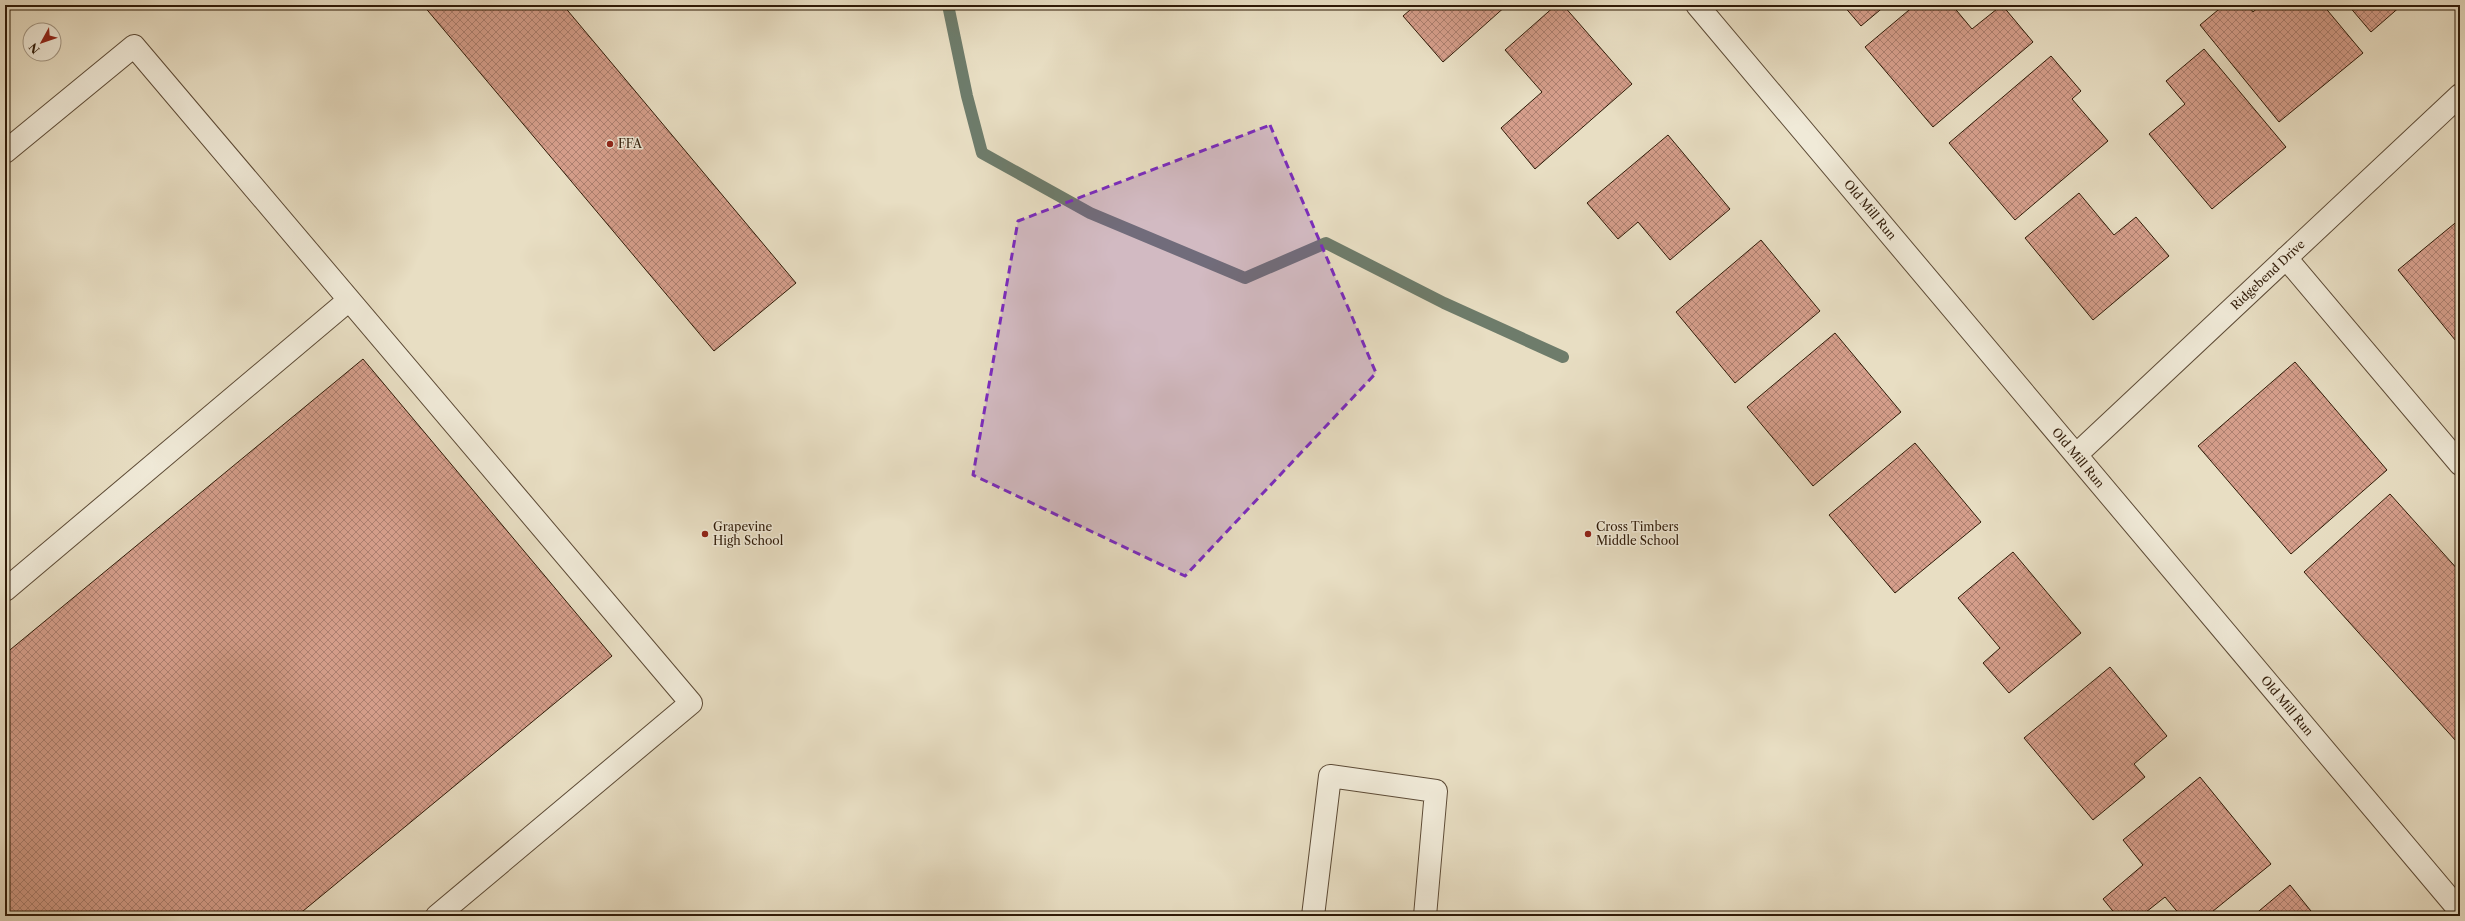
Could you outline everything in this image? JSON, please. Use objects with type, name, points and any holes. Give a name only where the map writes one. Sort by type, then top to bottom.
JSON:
[{"type":"street","name":"Old Mill Run","points":[[1697,5],[2460,911]]},
{"type":"street","points":[[5,152],[134,46],[691,703],[437,916]]},
{"type":"street","name":"Ridgebend Drive","points":[[2076,455],[2460,95]]},
{"type":"street","points":[[2286,258],[2460,464]]},
{"type":"street","points":[[5,590],[349,300]]},
{"type":"street","points":[[1313,916],[1330,776],[1436,791],[1425,916]]},
{"type":"highlighted area","points":[[1270,125],[1376,373],[1185,576],[973,475],[1018,221]]},
{"type":"building","name":"FFA","points":[[423,5],[563,5],[796,283],[714,351]]},
{"type":"building","points":[[1406,5],[1507,5],[1443,62],[1403,16],[1410,10]]},
{"type":"building","points":[[1556,5],[1563,5],[1632,84],[1535,169],[1501,128],[1542,92],[1505,50]]},
{"type":"building","points":[[1843,5],[1886,5],[1861,26]]},
{"type":"building","points":[[1915,5],[1952,5],[1972,29],[2002,5],[2033,42],[1933,127],[1865,47]]},
{"type":"building","points":[[2224,5],[2248,5],[2253,12],[2261,5],[2323,5],[2363,53],[2279,122],[2200,25]]},
{"type":"building","points":[[2348,5],[2402,5],[2371,32]]},
{"type":"building","points":[[2204,49],[2286,147],[2212,209],[2149,134],[2185,104],[2166,81]]},
{"type":"building","points":[[2051,56],[2081,91],[2072,99],[2108,141],[2015,220],[1949,143]]},
{"type":"building","points":[[1668,135],[1730,209],[1670,260],[1638,222],[1618,239],[1587,203]]},
{"type":"building","points":[[2079,193],[2114,235],[2136,217],[2169,256],[2093,320],[2025,238]]},
{"type":"building","points":[[2460,219],[2460,346],[2398,270]]},
{"type":"building","points":[[1761,240],[1820,311],[1735,383],[1676,312]]},
{"type":"building","points":[[1835,333],[1901,412],[1813,486],[1747,407]]},
{"type":"building","points":[[363,359],[612,656],[297,916],[5,916],[5,654]]},
{"type":"building","points":[[2295,362],[2387,470],[2291,554],[2198,446]]},
{"type":"building","points":[[1915,443],[1981,522],[1895,593],[1829,515]]},
{"type":"building","points":[[2390,494],[2460,572],[2460,738],[2456,741],[2304,572]]},
{"type":"building","points":[[2013,552],[2081,633],[2009,693],[1983,663],[2000,648],[1958,598]]},
{"type":"building","points":[[2110,667],[2167,736],[2134,764],[2145,777],[2093,820],[2024,738]]},
{"type":"building","points":[[2200,777],[2271,864],[2207,916],[2181,916],[2165,897],[2141,916],[2117,916],[2103,899],[2143,865],[2123,840]]},
{"type":"building","points":[[2290,885],[2315,916],[2253,916]]},
{"type":"waterway","points":[[948,5],[967,96],[982,153],[1090,213],[1245,278],[1326,243],[1444,303],[1563,357]]},
{"type":"place","name":"FFA","points":[[610,144]]},
{"type":"place","name":"Grapevine High School","points":[[705,534]]},
{"type":"place","name":"Cross Timbers Middle School","points":[[1588,534]]}]
